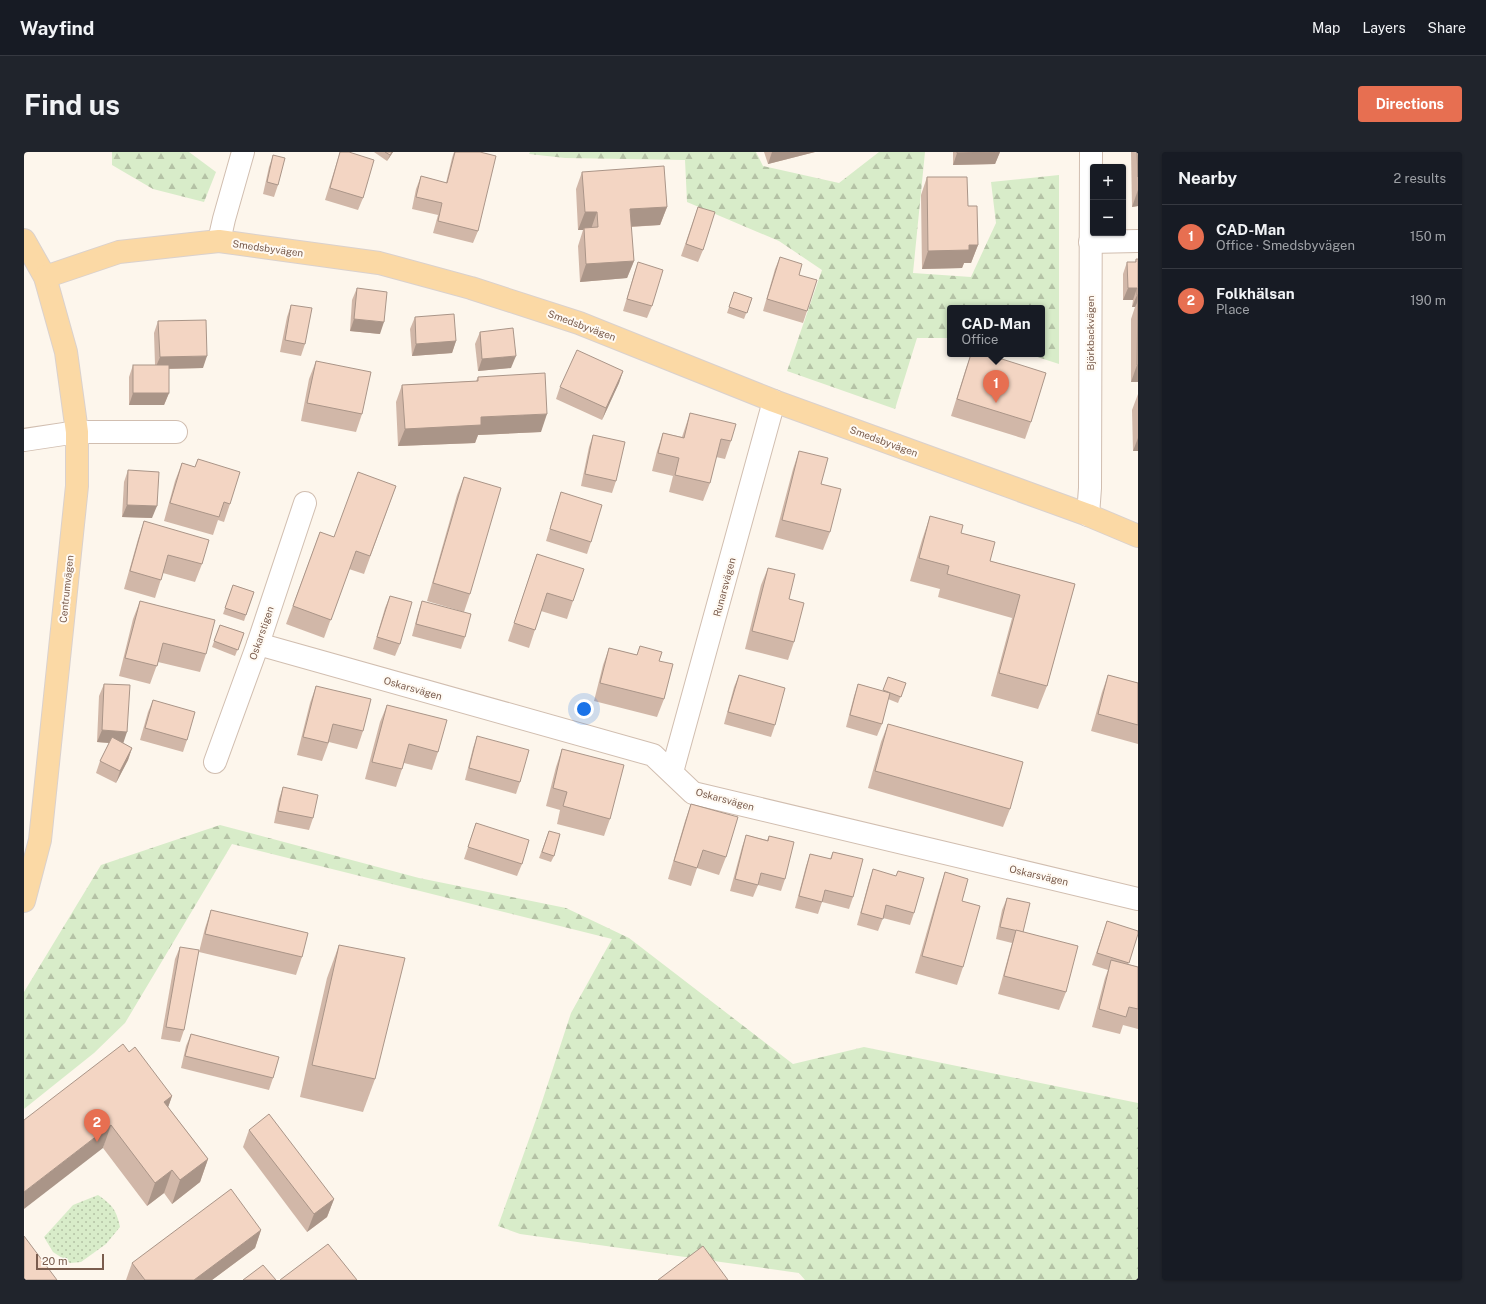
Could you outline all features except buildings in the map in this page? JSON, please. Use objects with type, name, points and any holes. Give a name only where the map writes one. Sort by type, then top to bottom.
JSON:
[{"type":"main road","points":[[24,240],[45,277]]},
{"type":"main road","name":"Smedsbyvägen","points":[[45,277],[119,252],[220,241],[379,263],[472,288],[579,323],[774,401],[1088,515],[1138,536]]},
{"type":"main road","name":"Centrumvägen","points":[[24,901],[40,840],[77,486],[77,432],[66,352],[45,277]]},
{"type":"street","points":[[220,241],[224,219],[243,152]]},
{"type":"street","name":"Björkbackvägen","points":[[1088,515],[1090,488],[1091,152]]},
{"type":"street","points":[[1090,242],[1138,241]]},
{"type":"street","name":"Runarsvägen","points":[[672,772],[774,401]]},
{"type":"street","points":[[24,440],[77,432],[176,432]]},
{"type":"street","name":"Oskarstigen","points":[[215,762],[258,644],[306,503]]},
{"type":"street","name":"Oskarsvägen","points":[[258,644],[653,755],[693,793],[1138,899]]},
{"type":"green space","points":[[112,152],[189,152],[216,172],[204,202],[153,189],[112,165]]},
{"type":"green space","points":[[530,152],[756,152],[763,166],[839,183],[879,152],[925,152],[913,273],[971,277],[996,223],[991,182],[1059,175],[1059,364],[1037,357],[1045,357],[1045,305],[947,305],[947,338],[917,338],[895,409],[787,371],[822,270],[779,241],[687,202],[685,160],[565,158],[529,154]]},
{"type":"green space","points":[[220,825],[419,878],[566,908],[629,938],[793,1064],[864,1047],[1138,1103],[1138,1280],[805,1280],[799,1273],[520,1234],[498,1226],[538,1114],[571,1013],[612,939],[232,844],[125,1023],[94,1053],[24,1109],[24,992],[101,865]]},
{"type":"green space","points":[[98,1195],[113,1208],[120,1227],[106,1244],[81,1262],[70,1263],[53,1252],[44,1237],[73,1205]]},
{"type":"place","name":"CAD-Man","points":[[996,403]]},
{"type":"place","name":"Folkhälsan","points":[[97,1142]]}]
